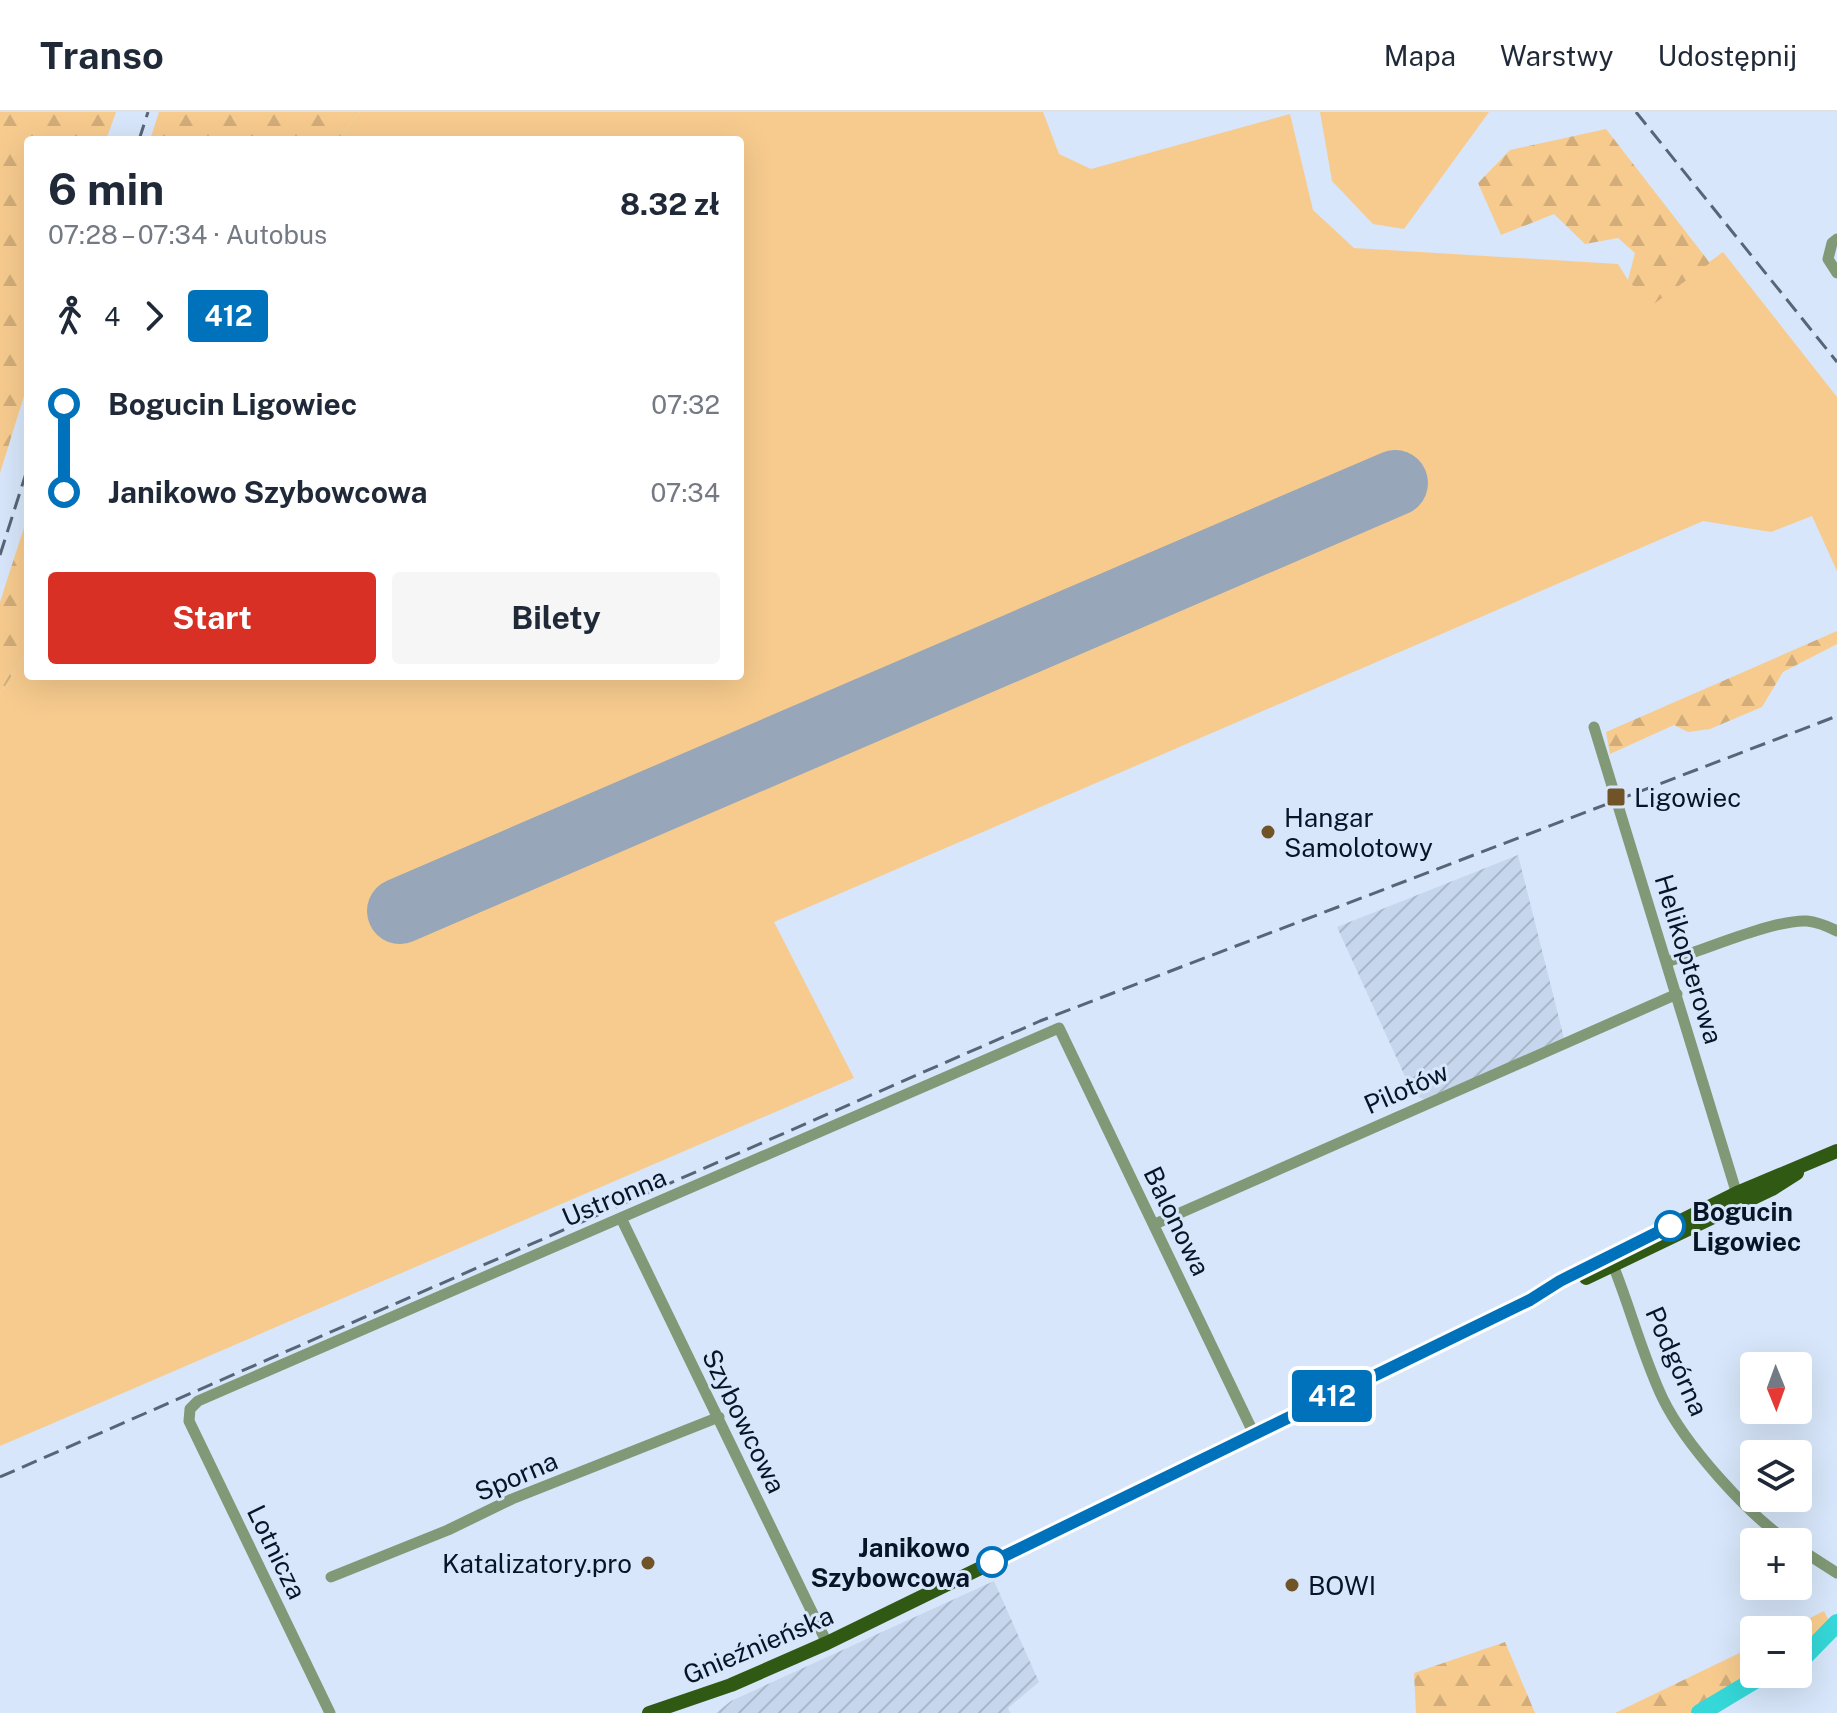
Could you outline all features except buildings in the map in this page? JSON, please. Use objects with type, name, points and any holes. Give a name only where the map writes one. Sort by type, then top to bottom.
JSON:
[{"type":"main road","name":"Gnieźnieńska","points":[[649,1713],[731,1685],[827,1643],[1739,1198],[1784,1182],[1837,1151]]},
{"type":"street","points":[[1837,239],[1832,243],[1828,259],[1837,273]]},
{"type":"street","name":"Helikopterowa","points":[[1594,727],[1739,1198]]},
{"type":"street","points":[[1667,962],[1783,924],[1806,921],[1837,931]]},
{"type":"street","name":"Pilotów","points":[[1155,1224],[1677,994]]},
{"type":"street","name":"Balonowa","points":[[1059,1028],[1254,1434]]},
{"type":"street","name":"Ustronna","points":[[190,1409],[198,1401],[1059,1028]]},
{"type":"street","name":"Szybowcowa","points":[[621,1218],[827,1643]]},
{"type":"street","name":"Podgórna","points":[[1611,1261],[1663,1398],[1675,1420],[1725,1482],[1771,1528]]},
{"type":"street","name":"Lotnicza","points":[[190,1409],[189,1421],[330,1713]]},
{"type":"street","name":"Sporna","points":[[331,1577],[448,1530],[512,1499],[719,1417]]},
{"type":"street","points":[[1812,1557],[1837,1573]]},
{"type":"shaded area","points":[[1518,855],[1564,1038],[1425,1100],[1413,1094],[1337,927]]},
{"type":"shaded area","points":[[994,1581],[1039,1682],[1008,1708],[1010,1713],[716,1713],[731,1701]]},
{"type":"green space","points":[[0,112],[116,112],[107,136],[24,136],[24,396],[0,473]]},
{"type":"green space","points":[[159,112],[360,112],[340,136],[151,136]]},
{"type":"green space","points":[[360,112],[1043,112],[1059,154],[1091,169],[1290,114],[1313,210],[1354,248],[1618,264],[1651,305],[1723,252],[1837,397],[1837,571],[1812,516],[1771,532],[1703,521],[774,922],[854,1078],[0,1446],[0,694],[24,656],[24,680],[744,680],[744,136],[340,136]]},
{"type":"green space","points":[[1320,112],[1489,112],[1404,229],[1373,224],[1332,181]]},
{"type":"green space","points":[[1606,129],[1710,263],[1651,306],[1628,280],[1635,253],[1618,238],[1585,244],[1554,214],[1501,235],[1478,183],[1510,150]]},
{"type":"green space","points":[[24,527],[24,656],[0,694],[0,602]]},
{"type":"green space","points":[[1837,631],[1837,644],[1783,672],[1762,707],[1710,729],[1688,732],[1674,725],[1610,754],[1606,732]]},
{"type":"green space","points":[[1824,1611],[1837,1636],[1812,1652],[1812,1617]]},
{"type":"green space","points":[[1505,1642],[1535,1713],[1416,1713],[1414,1673]]},
{"type":"green space","points":[[1740,1653],[1740,1688],[1756,1688],[1718,1713],[1615,1713]]},
{"type":"waterway","points":[[1812,1649],[1837,1623]]},
{"type":"waterway","points":[[1700,1713],[1742,1688]]},
{"type":"runway","points":[[400,911],[1395,483]]},
{"type":"railway","points":[[140,136],[148,112]]},
{"type":"railway","points":[[1636,112],[1837,362]]},
{"type":"railway","points":[[0,555],[24,480]]},
{"type":"railway","points":[[0,1477],[1040,1021],[1837,716]]},
{"type":"bus line","name":"412","points":[[992,1562],[1530,1300],[1560,1281],[1670,1226]]},
{"type":"place","name":"Ligowiec","points":[[1616,797]]},
{"type":"place","name":"Hangar Samolotowy","points":[[1268,832]]},
{"type":"place","name":"Bogucin Ligowiec","points":[[1670,1226]]},
{"type":"place","name":"Janikowo Szybowcowa","points":[[992,1562]]},
{"type":"place","name":"Katalizatory.pro","points":[[648,1563]]},
{"type":"place","name":"BOWI","points":[[1292,1585]]}]
